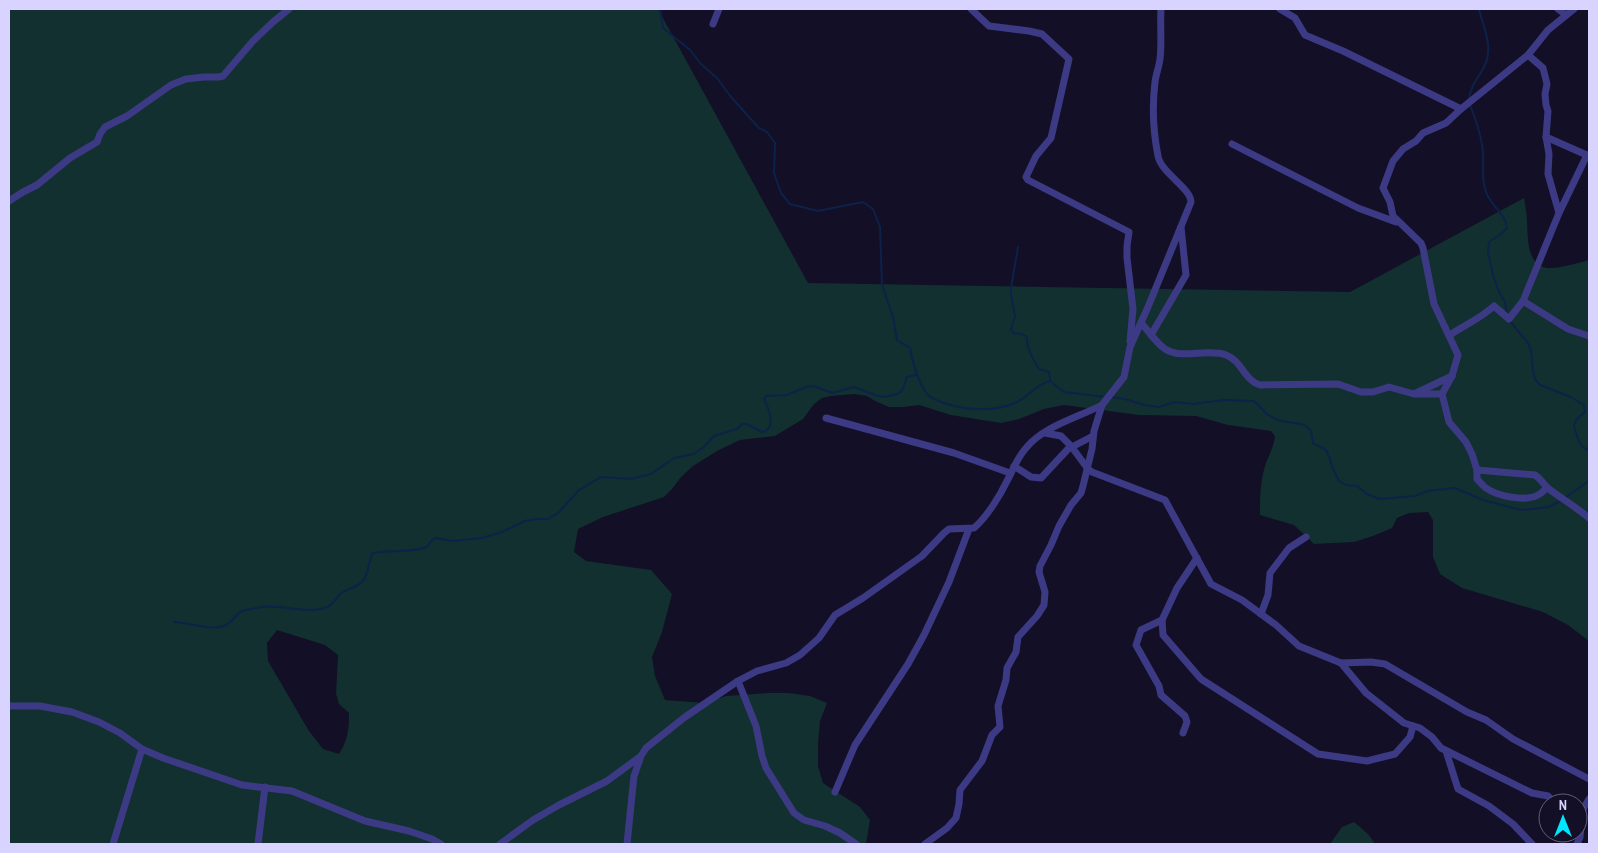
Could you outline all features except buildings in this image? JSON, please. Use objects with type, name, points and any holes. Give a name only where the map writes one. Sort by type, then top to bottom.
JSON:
[{"type":"street","points":[[9,201],[37,185],[70,158],[96,142],[105,127],[127,116],[171,85],[186,79],[219,78],[223,76],[253,42],[289,9]]},
{"type":"street","points":[[713,24],[719,9]]},
{"type":"street","points":[[925,844],[947,828],[956,818],[960,790],[982,761],[992,735],[1000,727],[998,706],[1006,680],[1007,668],[1016,652],[1018,637],[1044,606],[1045,592],[1039,572],[1040,566],[1067,512],[1081,493],[1088,470],[1093,436],[1102,404],[1124,376],[1130,347],[1133,310],[1126,246],[1129,232],[1028,180],[1026,177],[1036,156],[1051,138],[1069,59],[1042,34],[989,26],[971,9]]},
{"type":"street","points":[[1130,347],[1191,198],[1158,158],[1152,111],[1155,80],[1160,59],[1161,9]]},
{"type":"street","points":[[1558,9],[1566,15]]},
{"type":"street","points":[[1547,488],[1537,496],[1511,497],[1486,488],[1477,479],[1477,470],[1472,454],[1466,442],[1449,422],[1442,394],[1452,376],[1458,355],[1434,304],[1423,248],[1393,216],[1390,202],[1383,188],[1393,161],[1403,150],[1416,141],[1423,133],[1446,123],[1461,108],[1528,54],[1548,30],[1574,9]]},
{"type":"street","points":[[1285,10],[1295,18],[1305,35],[1461,108]]},
{"type":"street","points":[[1528,54],[1543,68],[1547,84],[1545,94],[1548,111],[1546,136],[1549,154],[1548,174],[1559,213]]},
{"type":"street","points":[[1450,335],[1471,321],[1483,316],[1494,306],[1509,319],[1523,301],[1559,213],[1588,155],[1546,136]]},
{"type":"street","points":[[1232,144],[1358,208],[1399,223]]},
{"type":"street","points":[[1152,335],[1186,275],[1181,226]]},
{"type":"street","points":[[1523,301],[1568,329],[1589,336]]},
{"type":"street","points":[[1140,323],[1166,350],[1185,353],[1211,352],[1227,355],[1237,362],[1252,382],[1260,384],[1338,384],[1361,392],[1373,392],[1389,386],[1414,394],[1442,394]]},
{"type":"street","points":[[1414,394],[1452,376]]},
{"type":"street","points":[[627,844],[634,776],[646,748],[692,711],[738,680],[757,671],[786,663],[796,658],[819,638],[835,615],[863,598],[922,556],[949,529],[974,528],[1005,486],[1010,473],[1026,447],[1044,432],[1102,404]]},
{"type":"street","points":[[826,418],[954,453],[1010,473]]},
{"type":"street","points":[[1044,432],[1061,436],[1071,446],[1088,470],[1165,500],[1211,584],[1242,600],[1276,625],[1298,646],[1341,663],[1372,662],[1385,664],[1467,712],[1486,720],[1513,739],[1589,779]]},
{"type":"street","points":[[1014,466],[1031,477],[1040,478],[1071,446],[1093,436]]},
{"type":"street","points":[[1477,470],[1535,475],[1542,480],[1547,488],[1569,501],[1589,518]]},
{"type":"street","points":[[835,792],[856,745],[924,635],[949,582],[969,529]]},
{"type":"street","points":[[1261,614],[1268,595],[1270,573],[1289,548],[1306,537]]},
{"type":"street","points":[[1197,558],[1177,588],[1162,620],[1163,635],[1201,679],[1318,754],[1367,760],[1395,754],[1410,737],[1413,726]]},
{"type":"street","points":[[1162,620],[1141,630],[1136,645],[1160,686],[1161,695],[1185,716],[1187,722],[1183,733]]},
{"type":"street","points":[[1341,663],[1366,692],[1404,723],[1420,728],[1441,748],[1532,793],[1538,794]]},
{"type":"street","points":[[738,680],[756,726],[766,768],[791,810],[798,817],[825,826],[856,844]]},
{"type":"street","points":[[9,706],[40,706],[72,712],[99,722],[120,733],[142,749],[229,782],[242,786],[265,787],[292,792],[365,821],[409,832],[442,844]]},
{"type":"street","points":[[113,844],[142,749]]},
{"type":"street","points":[[1446,751],[1458,788],[1489,806],[1513,824],[1532,844]]},
{"type":"street","points":[[500,844],[533,820],[607,781],[641,756]]},
{"type":"street","points":[[258,844],[265,787]]},
{"type":"green space","points":[[9,9],[658,9],[808,283],[1350,292],[1524,198],[1530,249],[1535,262],[1540,266],[1551,268],[1568,266],[1589,260],[1589,641],[1568,625],[1543,612],[1462,588],[1440,574],[1433,557],[1433,520],[1428,512],[1409,513],[1397,518],[1392,528],[1354,542],[1314,544],[1294,525],[1260,515],[1263,476],[1275,436],[1271,431],[1228,425],[1196,416],[1139,415],[1064,405],[1044,409],[1019,419],[1001,423],[951,415],[919,405],[889,407],[867,396],[854,394],[831,396],[822,398],[814,404],[803,419],[775,436],[740,440],[717,451],[693,466],[664,497],[603,517],[578,529],[574,552],[586,561],[651,570],[672,594],[662,632],[652,657],[655,676],[665,700],[705,703],[726,696],[788,693],[810,696],[827,703],[820,721],[818,766],[823,783],[860,807],[870,820],[866,844],[9,844]],"holes":[[[277,630],[325,645],[338,655],[336,694],[339,704],[349,713],[347,734],[339,754],[323,749],[309,731],[268,661],[267,643]]]},
{"type":"green space","points":[[1354,822],[1368,834],[1375,844],[1330,844],[1342,827]]},
{"type":"waterway","points":[[660,9],[663,28],[690,50],[701,64],[717,78],[731,97],[759,128],[767,132],[775,143],[774,173],[781,193],[790,204],[818,211],[863,202],[873,209],[880,227],[882,285],[893,317],[897,340],[910,348],[918,378],[929,396],[936,400],[965,408],[996,408],[1015,403],[1050,381],[1064,392],[1106,397]]},
{"type":"waterway","points":[[1469,100],[1472,87],[1485,66],[1488,54],[1487,37],[1479,9]]},
{"type":"waterway","points":[[1470,105],[1481,140],[1484,187],[1488,197],[1504,218],[1507,228],[1489,242],[1488,252],[1493,275],[1505,302],[1507,314]]},
{"type":"waterway","points":[[1018,247],[1011,288],[1015,316],[1011,329],[1013,333],[1022,334],[1027,337],[1032,357],[1039,369],[1049,372],[1050,380]]},
{"type":"waterway","points":[[1510,321],[1528,343],[1531,350],[1535,379],[1540,385],[1571,397],[1584,405],[1585,412],[1576,420],[1574,426],[1579,442],[1589,451]]},
{"type":"waterway","points":[[174,622],[220,627],[228,624],[240,612],[245,610],[270,606],[303,610],[327,607],[341,594],[363,581],[373,553],[421,549],[427,547],[435,538],[453,541],[482,538],[502,532],[525,521],[548,519],[558,513],[579,490],[601,477],[631,479],[651,474],[674,458],[694,454],[714,436],[737,429],[742,424],[747,424],[762,432],[767,430],[771,423],[764,399],[766,396],[787,395],[806,387],[814,386],[832,393],[854,387],[884,397],[898,394],[903,389],[907,377],[916,375]]},
{"type":"waterway","points":[[1111,397],[1159,407],[1175,402],[1193,404],[1223,400],[1254,401],[1267,414],[1277,420],[1305,425],[1311,431],[1313,443],[1326,450],[1339,481],[1346,485],[1357,486],[1367,494],[1379,499],[1415,496],[1427,491],[1455,488],[1483,500],[1521,510],[1549,507],[1562,500]]},
{"type":"waterway","points":[[1566,497],[1589,481]]}]
